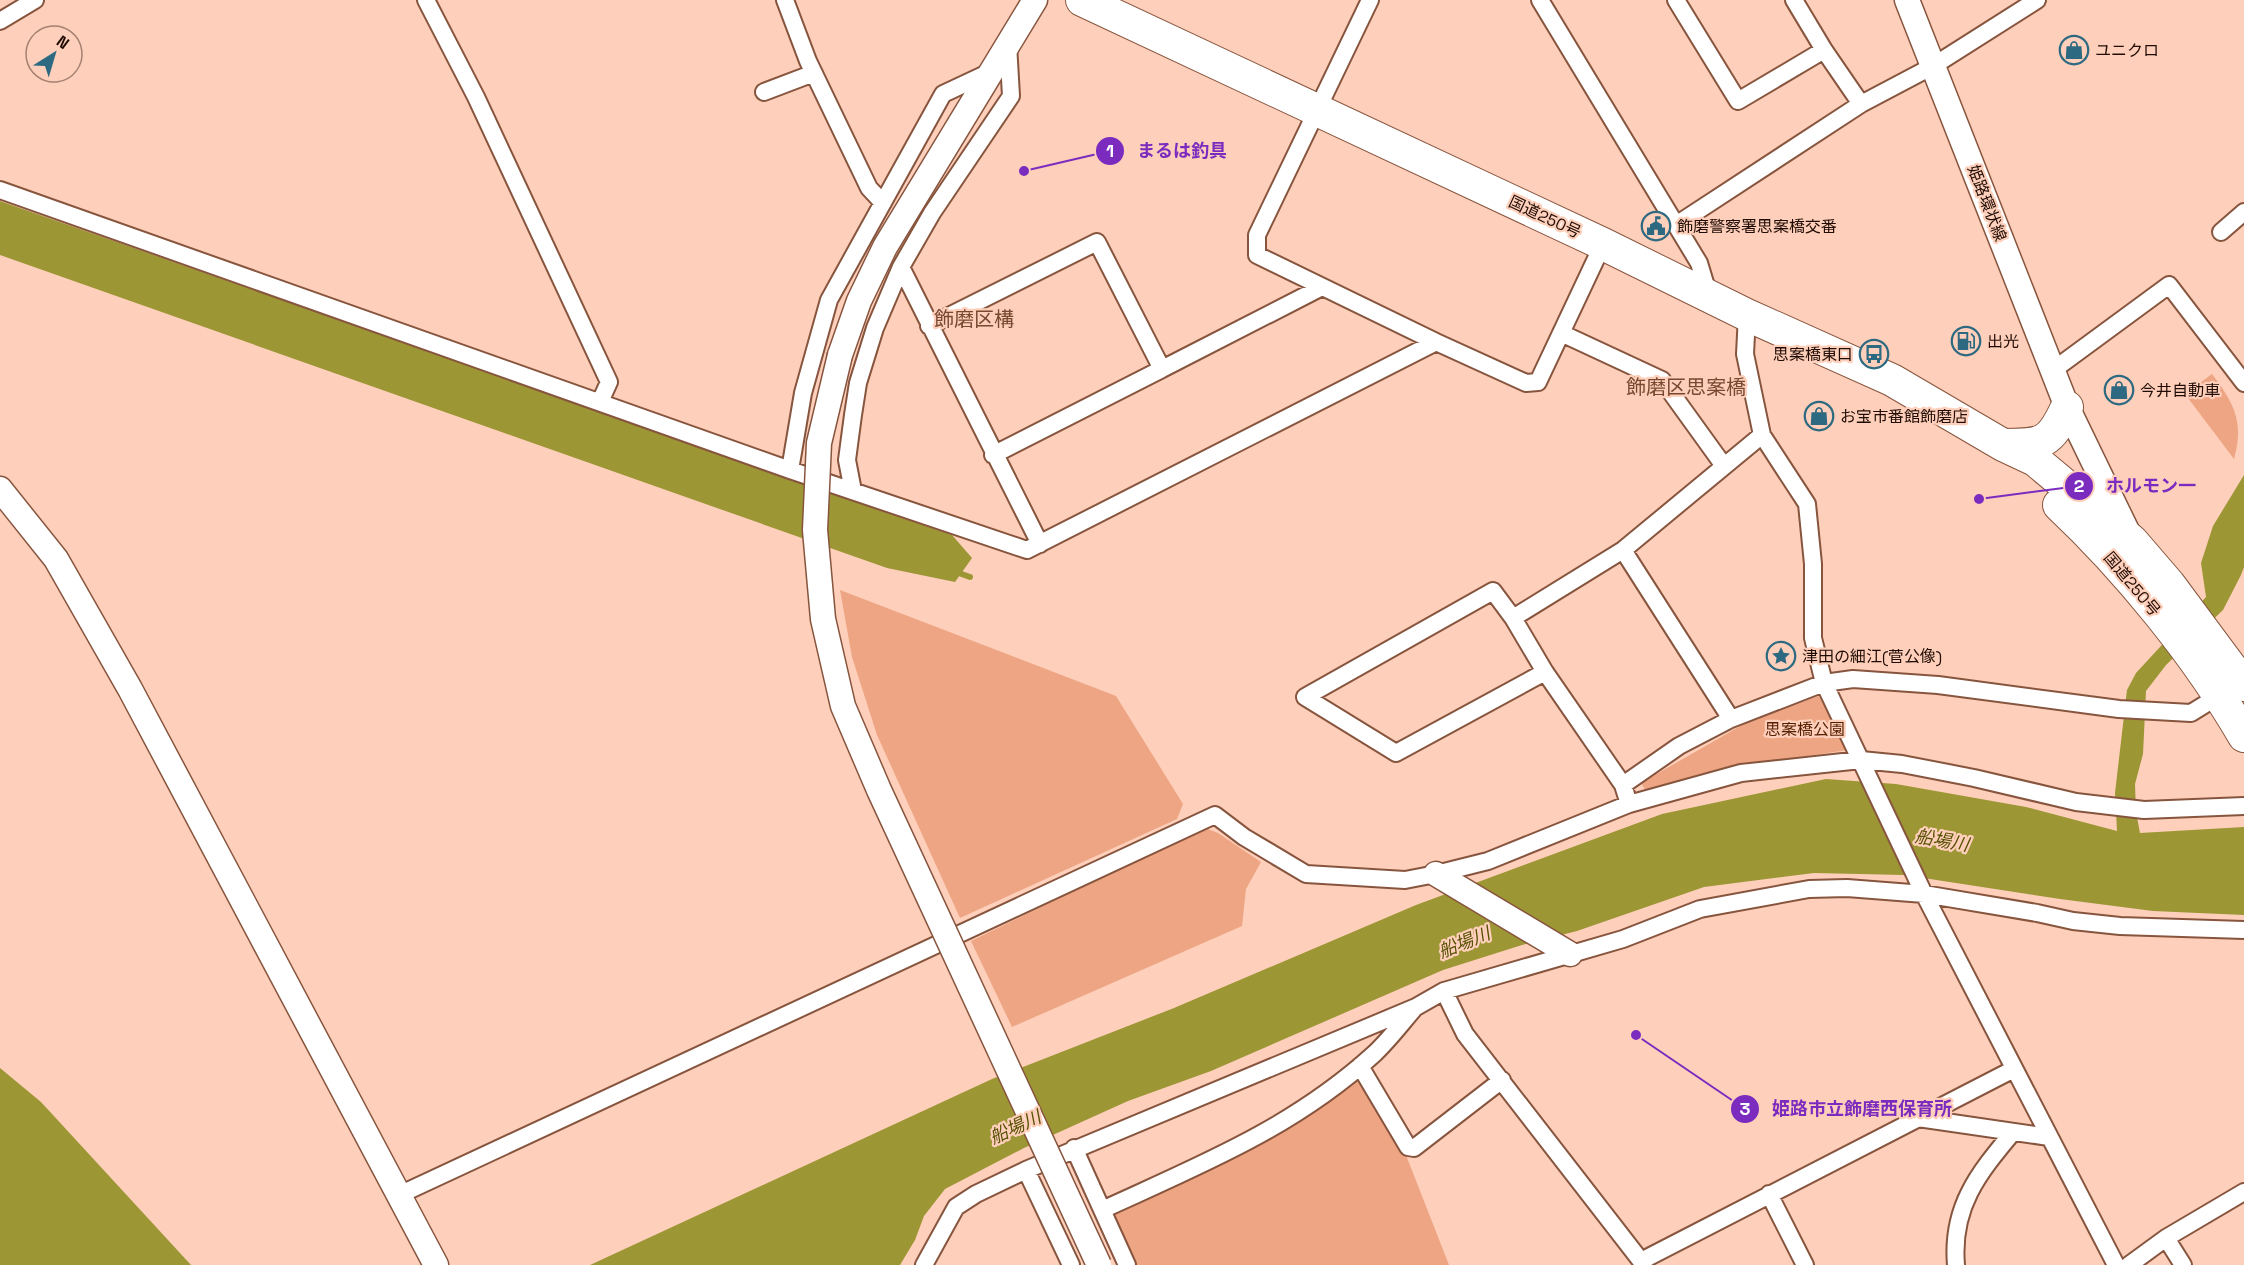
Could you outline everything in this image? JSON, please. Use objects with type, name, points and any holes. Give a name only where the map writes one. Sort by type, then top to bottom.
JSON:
[{"type":"highway","name":"国道250号","points":[[1082,0],[1603,244],[1747,315],[1892,380],[2003,445],[2035,460],[2098,513],[2121,550],[2230,677],[2244,736]]},
{"type":"highway","points":[[2003,445],[2030,445],[2043,441],[2057,428],[2067,407]]},
{"type":"highway","name":"国道250号","points":[[2003,445],[2020,468],[2079,523],[2121,550]]},
{"type":"street","points":[[0,21],[35,0]]},
{"type":"street","points":[[426,0],[476,97],[609,382],[600,402]]},
{"type":"street","points":[[785,0],[814,73],[869,188],[883,203]]},
{"type":"street","points":[[1035,0],[885,247],[859,301],[840,355],[819,443],[815,531],[823,619],[843,706],[879,790],[1099,1265]]},
{"type":"street","points":[[1370,0],[1257,236],[1257,255],[1526,383],[1538,382],[1603,244]]},
{"type":"street","points":[[1540,0],[1699,263],[1709,296]]},
{"type":"street","points":[[1676,0],[1738,101],[1824,50]]},
{"type":"street","points":[[1794,0],[1824,50],[1862,104]]},
{"type":"street","name":"姫路環状線","points":[[1907,0],[2121,550]]},
{"type":"street","points":[[1676,225],[1862,104],[1934,66],[2037,0]]},
{"type":"street","points":[[853,491],[847,460],[858,383],[875,328],[901,267],[932,213],[1011,96],[1008,43]]},
{"type":"street","points":[[790,470],[803,393],[830,300],[943,94],[990,72]]},
{"type":"street","points":[[764,92],[814,73]]},
{"type":"street","points":[[0,190],[790,470],[1028,550],[1436,342]]},
{"type":"street","points":[[2221,232],[2244,212]]},
{"type":"street","points":[[929,326],[1097,242],[1162,369]]},
{"type":"street","points":[[901,267],[1040,544]]},
{"type":"street","points":[[2052,371],[2169,285],[2244,382]]},
{"type":"street","points":[[993,454],[1322,287]]},
{"type":"street","points":[[1747,315],[1745,354],[1762,435],[1807,504],[1813,564],[1813,638],[1824,683],[1924,894],[2116,1265]]},
{"type":"street","points":[[1561,333],[1662,380],[1724,466]]},
{"type":"street","name":"姫路環状線","points":[[2067,407],[2098,513]]},
{"type":"street","points":[[1513,618],[1623,550],[1762,435]]},
{"type":"street","points":[[0,489],[56,559],[130,689],[436,1265]]},
{"type":"street","points":[[1623,550],[1731,718]]},
{"type":"street","points":[[1545,672],[1396,753],[1305,697],[1493,591],[1513,618],[1545,672],[1623,785],[1629,804]]},
{"type":"street","points":[[1623,785],[1679,746],[1731,718],[1824,683],[1853,679],[1938,685],[2119,709],[2191,713],[2230,677]]},
{"type":"street","points":[[399,1195],[1215,815],[1244,837],[1306,874],[1405,880],[1488,861],[1629,804],[1741,773],[1861,760],[1933,770],[2076,802],[2144,810],[2244,806]]},
{"type":"street","points":[[1437,874],[1570,954]]},
{"type":"street","points":[[924,1265],[956,1207],[976,1194],[1026,1170],[1416,1007],[1444,991],[1623,939],[1700,909],[1809,889],[1847,888],[1924,894],[2073,921],[2120,926],[2244,930]]},
{"type":"street","points":[[1444,991],[1465,1034],[1643,1263],[1769,1194],[2014,1068]]},
{"type":"street","points":[[1102,1210],[1237,1149],[1299,1113],[1376,1053],[1416,1007]]},
{"type":"street","points":[[1360,1066],[1408,1147],[1414,1148],[1502,1080]]},
{"type":"street","points":[[1917,1118],[2049,1137]]},
{"type":"street","points":[[1956,1265],[1954,1243],[1965,1201],[1982,1170],[2013,1132]]},
{"type":"street","points":[[1074,1148],[1127,1265]]},
{"type":"street","points":[[1026,1170],[1071,1265]]},
{"type":"street","points":[[2129,1265],[2166,1238],[2244,1192]]},
{"type":"street","points":[[1769,1194],[1805,1265]]},
{"type":"street","points":[[2166,1238],[2182,1265]]},
{"type":"green space","points":[[2212,374],[2227,395],[2235,414],[2238,435],[2234,459],[2185,394]]},
{"type":"green space","points":[[840,590],[1116,696],[1183,804],[1177,819],[960,918],[877,735],[852,657]]},
{"type":"green space","name":"思案橋公園","points":[[1819,696],[1848,750],[1700,774],[1646,791],[1641,783],[1749,721]]},
{"type":"green space","points":[[1205,828],[1218,833],[1261,862],[1246,889],[1242,926],[1012,1027],[971,941]]},
{"type":"green space","points":[[1363,1079],[1404,1150],[1449,1265],[1133,1265],[1110,1216],[1290,1125],[1350,1083]]},
{"type":"water","points":[[0,201],[952,535],[972,558],[955,582],[887,568],[0,255]]},
{"type":"water","name":"船場川","points":[[2244,475],[2244,567],[2223,610],[2166,665],[2146,691],[2143,754],[2135,784],[2136,812],[2140,833],[2244,827],[2244,915],[2153,911],[1904,875],[1814,873],[1704,887],[1577,931],[1522,945],[1443,970],[1211,1071],[1128,1101],[1024,1148],[945,1189],[924,1216],[915,1240],[900,1265],[590,1265],[992,1079],[1174,1008],[1416,905],[1662,814],[1826,779],[1896,784],[2026,807],[2117,831],[2115,793],[2127,690],[2136,673],[2206,597],[2201,563],[2213,526]]},
{"type":"water","points":[[0,1068],[41,1102],[191,1265],[0,1265]]},
{"type":"waterway","points":[[953,571],[970,577]]},
{"type":"place","name":"ユニクロ","points":[[2074,50]]},
{"type":"place","name":"まるは釣具","points":[[1024,171]]},
{"type":"place","name":"飾磨警察署思案橋交番","points":[[1656,226]]},
{"type":"place","name":"出光","points":[[1966,341]]},
{"type":"place","name":"思案橋東口","points":[[1874,354]]},
{"type":"place","name":"今井自動車","points":[[2119,390]]},
{"type":"place","name":"お宝市番館飾磨店","points":[[1819,416]]},
{"type":"place","name":"ホルモン一","points":[[1979,499]]},
{"type":"place","name":"津田の細江(菅公像)","points":[[1781,656]]},
{"type":"place","name":"姫路市立飾磨西保育所","points":[[1636,1035]]},
{"type":"district","name":"飾磨区構","points":[[974,319]]},
{"type":"district","name":"飾磨区思案橋","points":[[1686,387]]}]
